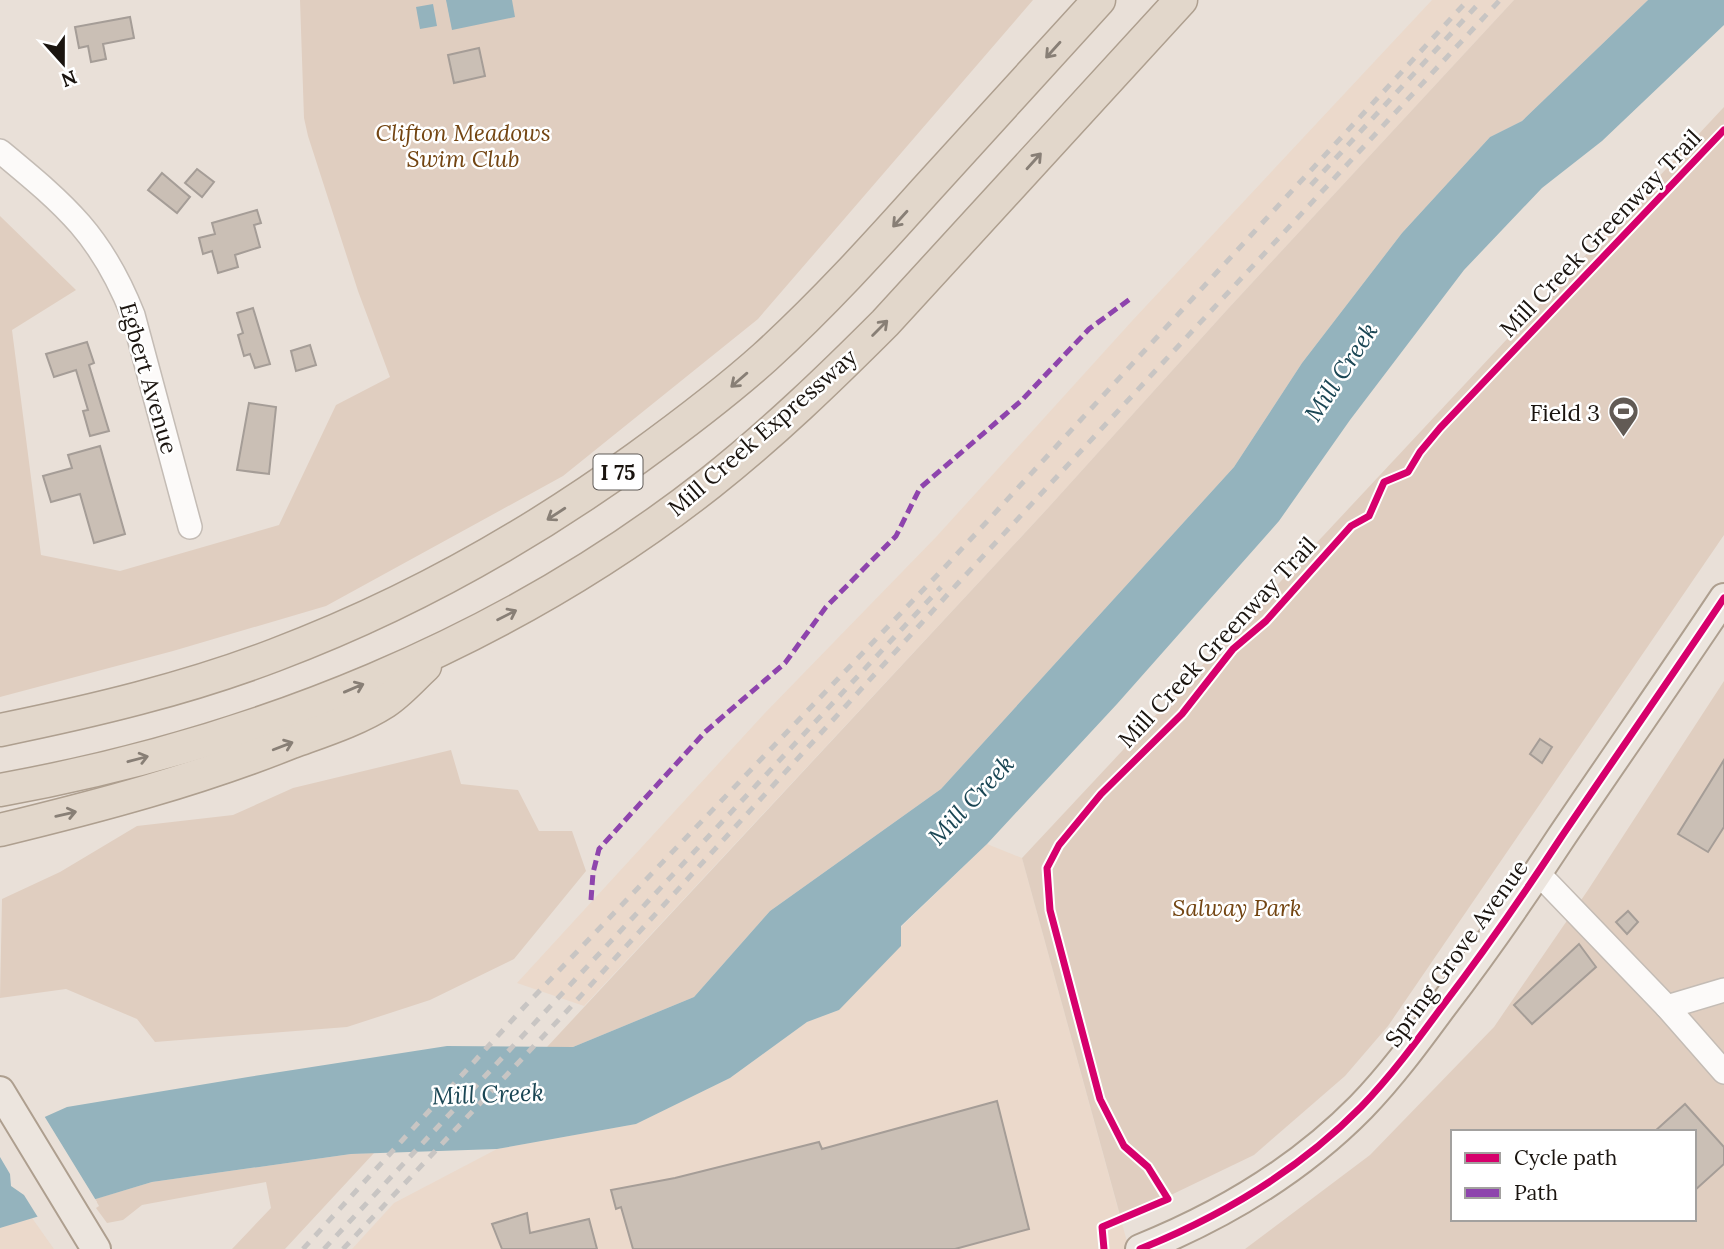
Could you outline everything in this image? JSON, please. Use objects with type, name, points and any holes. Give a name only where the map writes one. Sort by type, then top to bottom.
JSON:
[{"type":"highway","name":"I 75","points":[[0,730],[133,700],[274,656],[405,598],[512,542],[559,513],[670,434],[767,355],[868,253],[1099,0]]},
{"type":"highway","name":"Mill Creek Expressway","points":[[0,790],[87,773],[205,742],[353,689],[538,599],[628,542],[710,483],[787,416],[885,323],[1181,0]]},
{"type":"highway","points":[[0,830],[100,806],[218,771],[338,725],[386,702],[446,646]]},
{"type":"main road","name":"Spring Grove Avenue","points":[[1142,1249],[1221,1212],[1270,1182],[1317,1147],[1360,1108],[1393,1072],[1497,934],[1724,598]]},
{"type":"main road","points":[[7,1101],[76,1220],[96,1249]]},
{"type":"street","name":"Egbert Avenue","points":[[0,151],[63,204],[85,228],[105,255],[121,284],[133,315],[190,527]]},
{"type":"street","points":[[1538,873],[1667,1007],[1724,1072]]},
{"type":"street","points":[[1667,1007],[1724,990]]},
{"type":"shaded area","points":[[1432,0],[1514,0],[1048,508],[584,1006],[517,983],[764,714],[937,536],[1132,321]]},
{"type":"shaded area","points":[[987,844],[1022,858],[1129,1249],[352,1249],[394,1203],[497,1149],[636,1124],[730,1078],[807,1022],[839,1010],[901,927]]},
{"type":"shaded area","points":[[32,1218],[54,1249],[0,1249],[0,1228]]},
{"type":"green space","name":"Clifton Meadows Swim Club","points":[[300,0],[1033,0],[758,319],[563,476],[326,606],[173,651],[0,697],[0,216],[76,290],[12,330],[41,555],[120,571],[279,525],[336,405],[390,377],[358,291],[308,136],[304,118]]},
{"type":"green space","points":[[1514,0],[1648,0],[1522,121],[1490,137],[1402,233],[1302,363],[1234,467],[941,789],[770,911],[694,997],[573,1047],[547,1047],[1048,508]]},
{"type":"green space","name":"Salway Park","points":[[1724,107],[1724,535],[1388,1026],[1345,1076],[1254,1155],[1121,1219],[1022,858]]},
{"type":"green space","points":[[1724,681],[1724,1249],[1245,1249],[1370,1155],[1494,1027],[1588,890]]},
{"type":"green space","points":[[451,750],[461,784],[518,790],[539,831],[572,831],[586,871],[514,959],[430,1000],[347,1027],[155,1042],[137,1019],[66,989],[0,998],[2,899],[60,872],[137,826],[233,815],[293,788]]},
{"type":"green space","points":[[374,1153],[285,1249],[232,1249],[271,1208],[266,1182],[142,1205],[123,1220],[107,1223],[96,1208],[99,1206],[95,1199],[152,1182]]},
{"type":"water","points":[[446,0],[512,0],[515,17],[452,30]]},
{"type":"water","name":"Mill Creek","points":[[1648,0],[1724,0],[1724,25],[1602,141],[1542,188],[1464,270],[1350,420],[1279,521],[1117,704],[987,844],[901,926],[901,946],[839,1010],[807,1022],[730,1078],[636,1124],[497,1149],[351,1154],[152,1182],[0,1228],[0,1137],[67,1107],[447,1046],[573,1047],[694,997],[770,911],[941,789],[1234,467],[1302,363],[1402,233],[1490,137],[1522,121]]},
{"type":"water","points":[[433,4],[437,26],[420,29],[416,7]]},
{"type":"pier","points":[[43,1114],[97,1202],[39,1219],[24,1195],[11,1186],[10,1174],[0,1157],[0,1133]]},
{"type":"building","points":[[130,17],[134,38],[103,44],[106,59],[91,62],[88,46],[79,48],[75,27]]},
{"type":"building","points":[[479,48],[485,76],[454,83],[448,55]]},
{"type":"building","points":[[197,169],[214,182],[202,197],[185,183]]},
{"type":"building","points":[[162,173],[190,197],[177,213],[148,190]]},
{"type":"building","points":[[257,210],[261,223],[254,225],[260,247],[235,255],[238,267],[218,273],[212,251],[203,254],[199,238],[215,234],[212,223]]},
{"type":"building","points":[[253,308],[270,364],[255,368],[250,354],[244,356],[238,335],[243,333],[237,313]]},
{"type":"building","points":[[87,342],[94,363],[89,365],[109,431],[90,436],[83,411],[88,410],[76,370],[54,377],[46,354]]},
{"type":"building","points":[[310,345],[316,365],[296,371],[291,351]]},
{"type":"building","points":[[249,403],[276,407],[269,474],[237,470]]},
{"type":"building","points":[[100,446],[125,534],[94,543],[80,494],[51,502],[43,476],[72,468],[68,455]]},
{"type":"building","points":[[1540,739],[1552,747],[1542,763],[1530,754]]},
{"type":"building","points":[[1724,760],[1724,827],[1708,852],[1678,834]]},
{"type":"building","points":[[1628,911],[1638,922],[1627,934],[1616,922]]},
{"type":"building","points":[[1579,944],[1596,967],[1532,1024],[1514,1005]]},
{"type":"building","points":[[997,1101],[1029,1229],[955,1249],[633,1249],[621,1207],[616,1209],[611,1190],[675,1178],[819,1142],[822,1149]]},
{"type":"building","points":[[1685,1104],[1724,1147],[1724,1164],[1696,1189],[1696,1130],[1656,1130]]},
{"type":"building","points":[[527,1213],[530,1233],[589,1219],[597,1249],[502,1249],[492,1224]]},
{"type":"railway","points":[[303,1249],[525,1006],[945,567],[1468,0]]},
{"type":"railway","points":[[1311,185],[1482,0]]},
{"type":"railway","points":[[343,1249],[566,1012],[960,581],[1500,0]]},
{"type":"railway","points":[[324,1249],[941,587]]},
{"type":"marked path","points":[[591,900],[593,873],[599,849],[705,732],[785,663],[826,607],[896,536],[920,488],[1021,401],[1089,329],[1130,299]]},
{"type":"cycle path","name":"Mill Creek Greenway Trail","points":[[1104,1249],[1102,1227],[1168,1199],[1148,1167],[1124,1146],[1100,1099],[1050,910],[1047,868],[1059,845],[1101,794],[1182,714],[1233,649],[1266,621],[1351,526],[1369,516],[1384,482],[1408,472],[1440,428],[1724,130]]},
{"type":"cycle path","points":[[1140,1249],[1200,1222],[1258,1189],[1312,1151],[1372,1095],[1413,1046],[1502,925],[1724,598]]},
{"type":"place","name":"Field 3","points":[[1623,439]]}]
